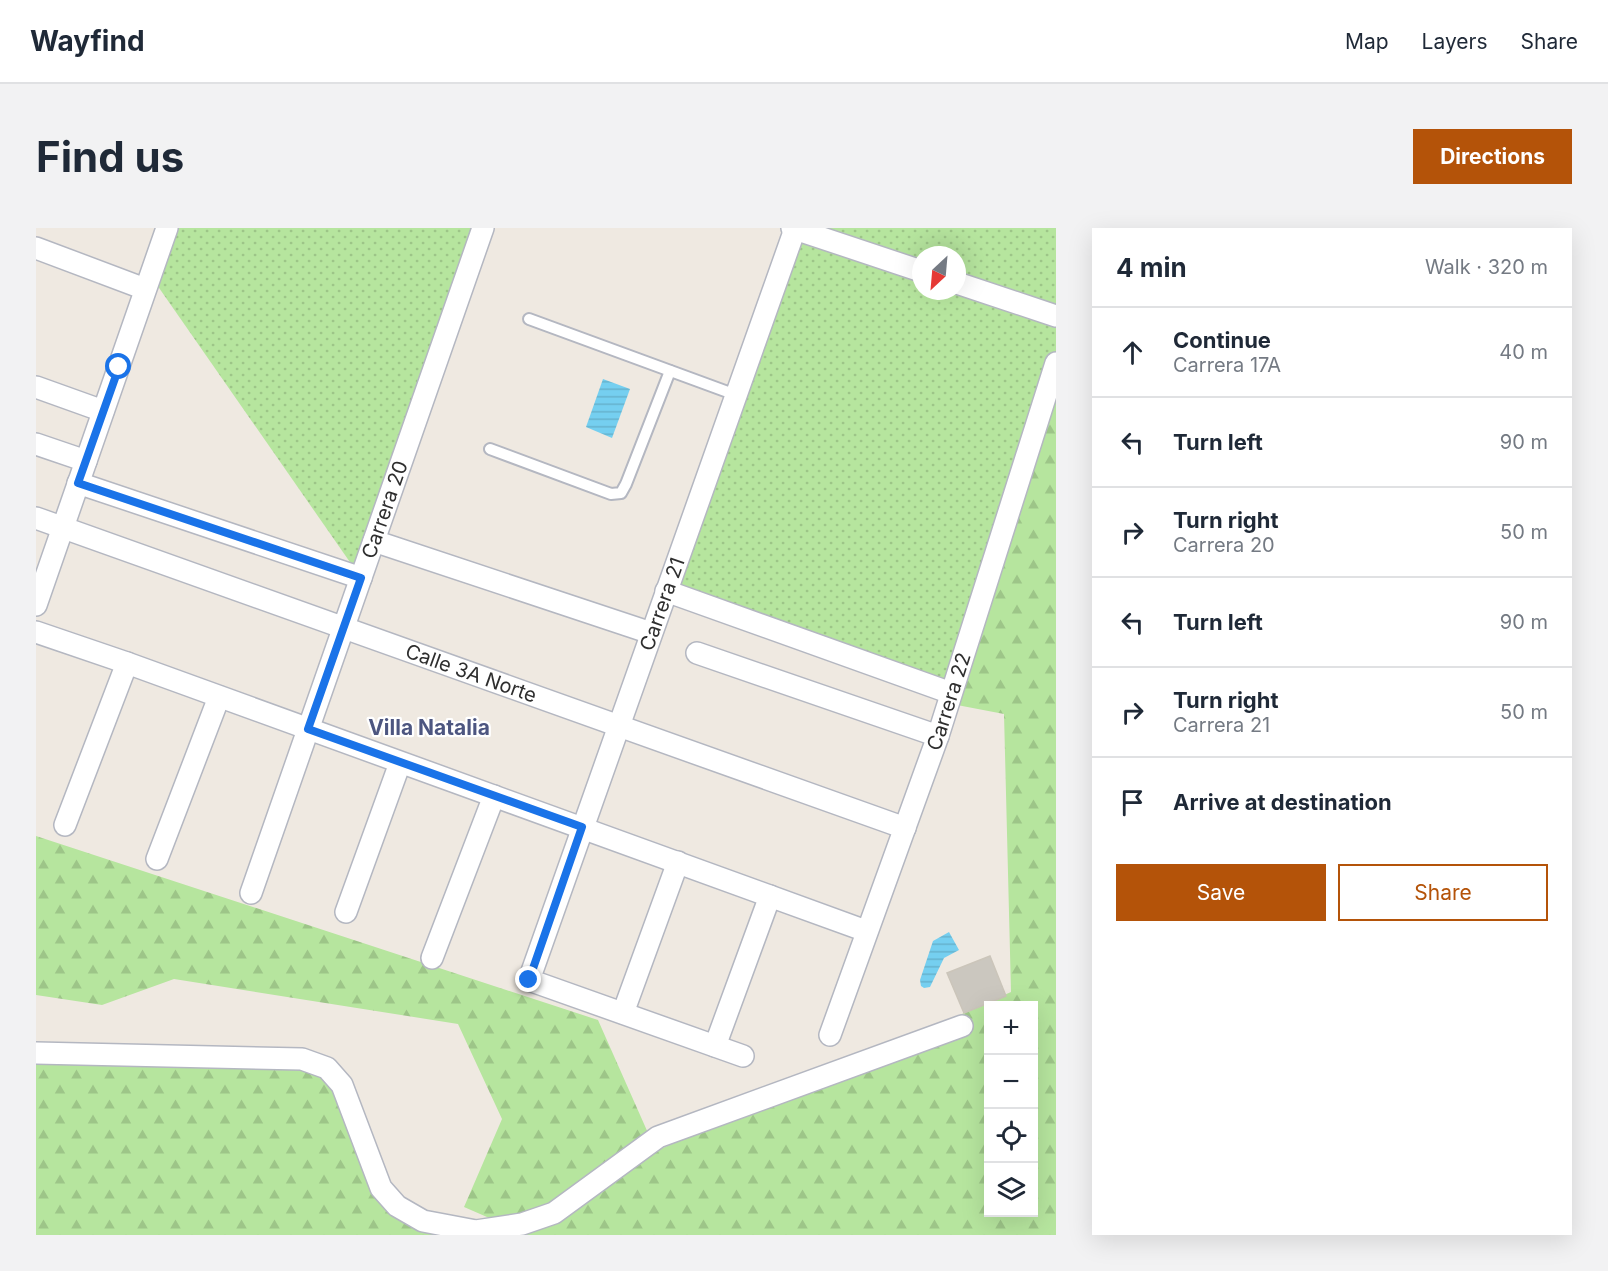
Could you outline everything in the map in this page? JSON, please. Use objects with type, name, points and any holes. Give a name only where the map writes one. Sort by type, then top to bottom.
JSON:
[{"type":"street","points":[[36,605],[167,228]]},
{"type":"street","name":"Carrera 20","points":[[251,892],[483,228]]},
{"type":"street","points":[[793,229],[912,268]]},
{"type":"street","name":"Carrera 21","points":[[623,1013],[529,980],[793,229]]},
{"type":"street","points":[[36,248],[145,289]]},
{"type":"street","points":[[966,286],[1056,316]]},
{"type":"street","name":"Carrera 22","points":[[830,1035],[938,736],[1056,363]]},
{"type":"street","points":[[36,387],[103,411]]},
{"type":"street","points":[[36,444],[86,461]]},
{"type":"street","points":[[78,483],[361,578]]},
{"type":"street","name":"Calle 3A Norte","points":[[36,518],[905,828]]},
{"type":"street","points":[[374,541],[651,633]]},
{"type":"street","points":[[666,591],[951,693]]},
{"type":"street","points":[[36,632],[128,663],[866,931]]},
{"type":"street","points":[[697,653],[938,736]]},
{"type":"street","points":[[65,825],[128,663]]},
{"type":"street","points":[[157,859],[219,697]]},
{"type":"street","points":[[346,912],[400,763]]},
{"type":"street","points":[[432,958],[494,796]]},
{"type":"street","points":[[678,862],[623,1013],[743,1056]]},
{"type":"street","points":[[715,1046],[770,896]]},
{"type":"street","points":[[36,1053],[302,1059],[327,1068],[342,1085],[381,1188],[397,1206],[423,1221],[476,1231],[522,1224],[554,1213],[658,1137],[962,1026]]},
{"type":"lane","points":[[529,319],[736,394]]},
{"type":"lane","points":[[490,449],[611,494],[621,493],[670,371]]},
{"type":"green space","points":[[178,228],[483,228],[361,578],[157,285]]},
{"type":"green space","points":[[792,228],[1056,228],[1056,363],[951,693],[666,591]]},
{"type":"green space","points":[[1056,388],[1056,1235],[495,1235],[519,1231],[464,1207],[502,1119],[458,1024],[174,979],[102,1005],[36,995],[36,836],[598,1020],[656,1151],[984,1004],[984,1217],[1038,1217],[1038,1001],[991,1001],[1011,992],[1004,714],[957,705]]},
{"type":"green space","points":[[36,1061],[301,1066],[322,1075],[335,1090],[373,1188],[457,1235],[36,1235]]},
{"type":"water","points":[[603,379],[630,389],[612,438],[586,427]]},
{"type":"water","points":[[949,932],[959,950],[944,958],[930,987],[924,988],[920,980],[933,941]]},
{"type":"building","points":[[990,956],[1006,996],[994,1001],[984,1001],[984,1005],[964,1013],[947,973]]},
{"type":"district","name":"Villa Natalia","points":[[429,728]]},
{"type":"route","points":[[119,367],[78,483],[361,578],[308,729],[582,827],[529,980]]}]
